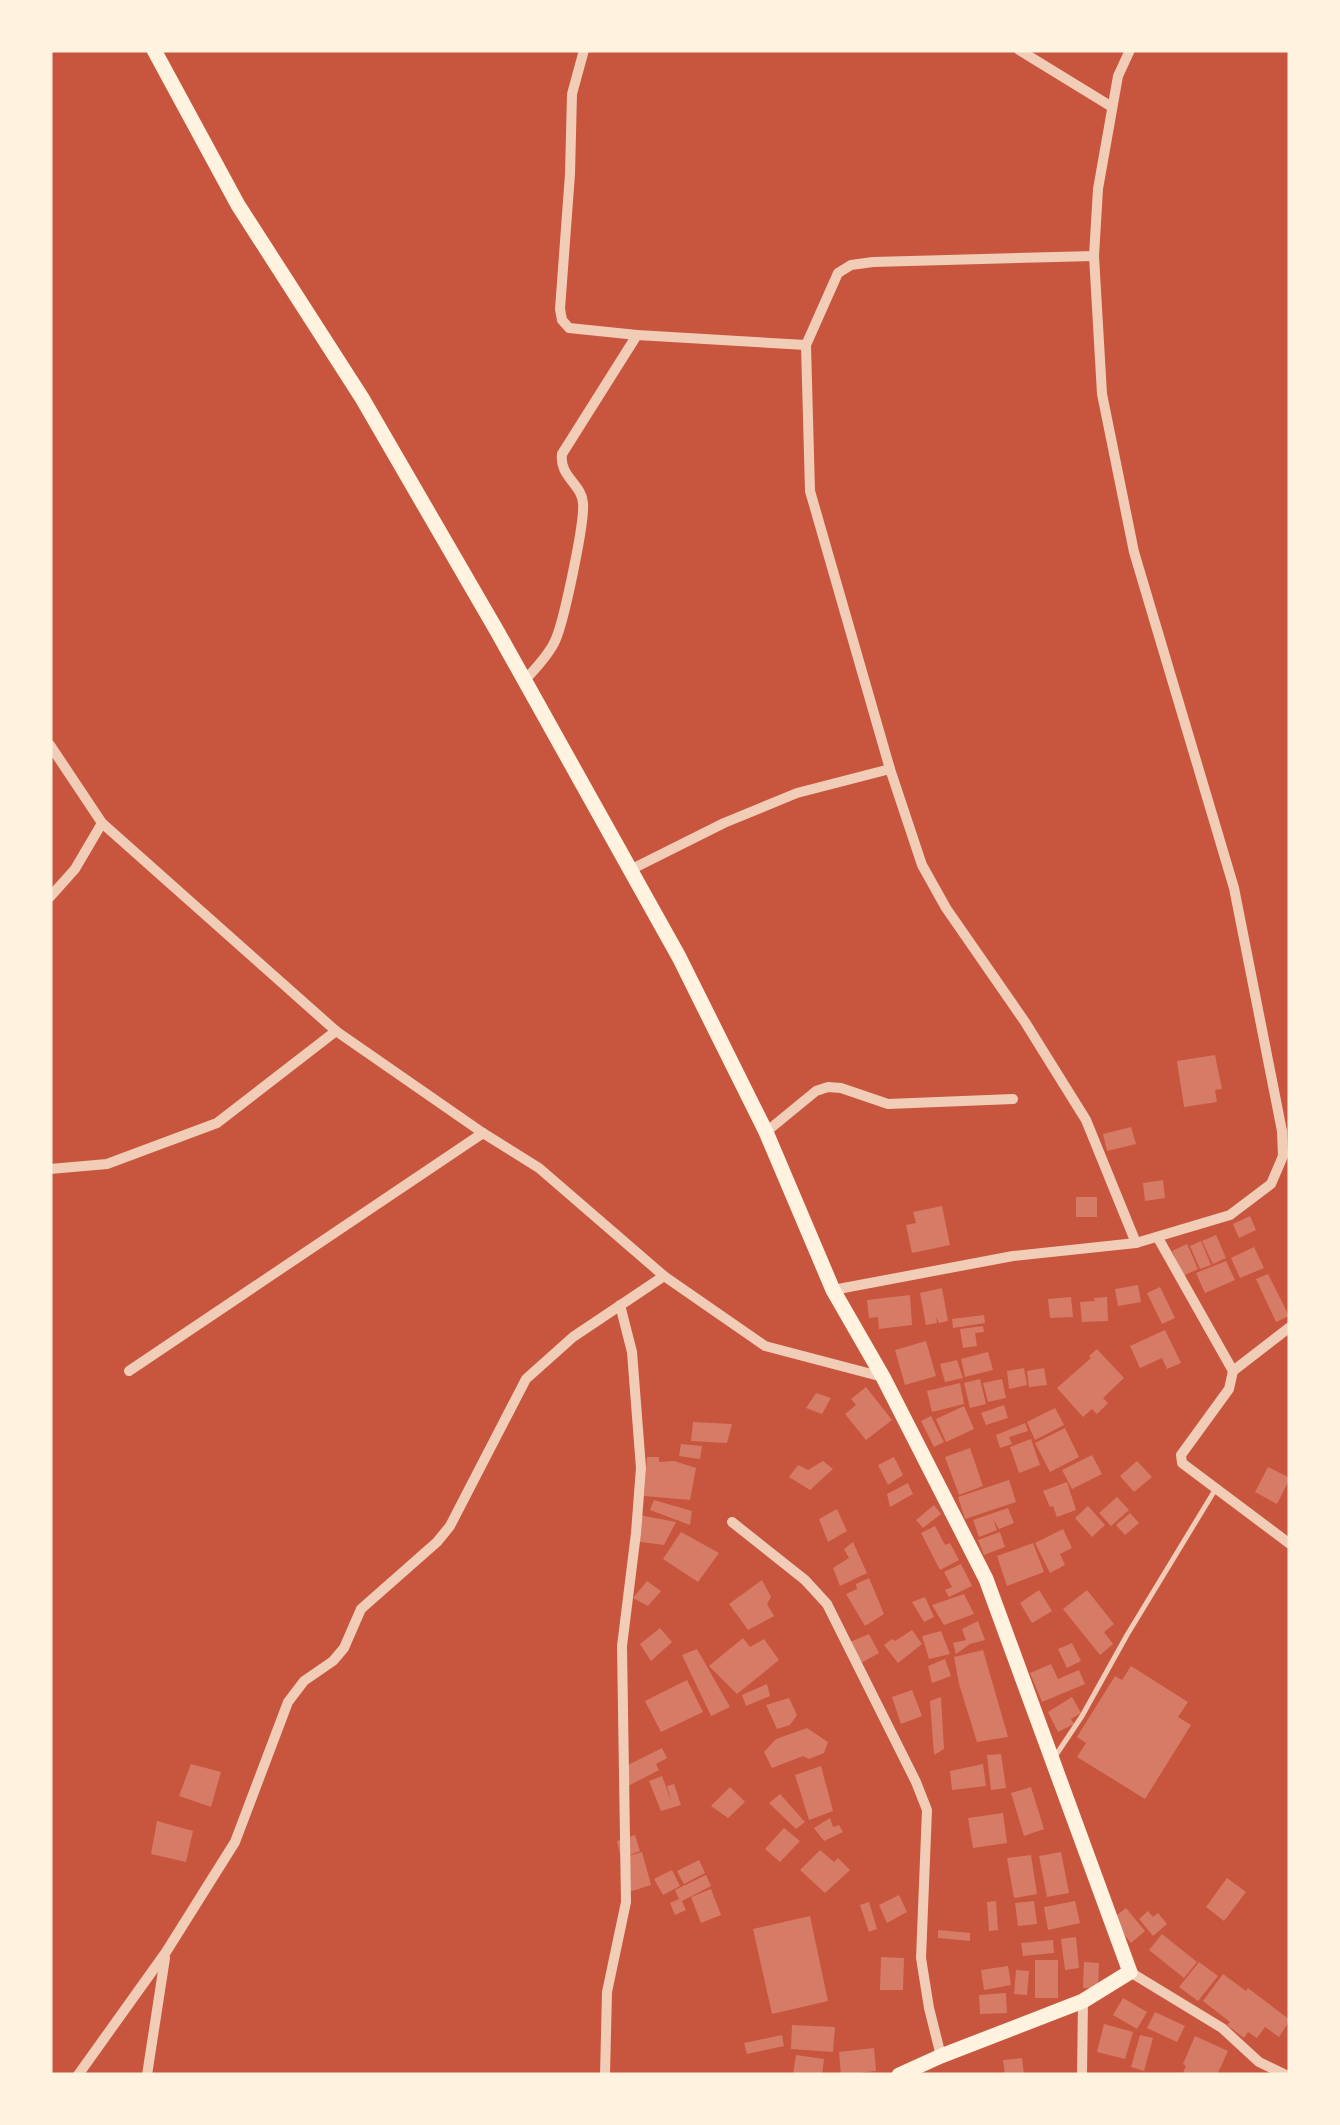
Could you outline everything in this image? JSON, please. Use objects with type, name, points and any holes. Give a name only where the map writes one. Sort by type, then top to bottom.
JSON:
[{"type":"main road","points":[[154,50],[238,205],[362,398],[679,957],[766,1132],[833,1290],[883,1377],[986,1579],[1130,1972],[1083,2001],[900,2075]]},
{"type":"street","points":[[584,50],[572,94],[562,320],[569,328],[636,336],[806,345]]},
{"type":"street","points":[[1018,50],[1112,106]]},
{"type":"street","points":[[833,1290],[1013,1256],[1158,1238],[1230,1214],[1271,1184],[1283,1156],[1286,1133],[1234,888],[1134,552],[1102,394],[1094,256],[1098,189],[1118,76],[1130,50]]},
{"type":"street","points":[[1094,256],[873,262],[838,273],[806,345],[810,490],[922,866],[1086,1120],[1136,1243]]},
{"type":"street","points":[[524,680],[556,641],[580,530],[584,504],[562,465],[562,454],[636,336]]},
{"type":"street","points":[[50,744],[102,823],[336,1031],[539,1168],[664,1276],[765,1346],[883,1377]]},
{"type":"street","points":[[630,870],[724,823],[797,793],[890,769]]},
{"type":"street","points":[[50,897],[75,869],[102,823]]},
{"type":"street","points":[[50,1169],[107,1164],[218,1123],[336,1031]]},
{"type":"street","points":[[766,1132],[816,1090],[828,1087],[888,1104],[1013,1099]]},
{"type":"street","points":[[129,1371],[483,1133]]},
{"type":"street","points":[[1158,1238],[1234,1372]]},
{"type":"street","points":[[78,2075],[166,1952],[235,1842],[288,1702],[304,1681],[333,1661],[344,1648],[361,1609],[450,1526],[526,1380],[573,1337],[664,1276]]},
{"type":"street","points":[[605,2075],[607,1992],[626,1902],[622,1646],[641,1468],[632,1352],[620,1305]]},
{"type":"street","points":[[1290,1327],[1234,1372],[1229,1389],[1181,1455],[1182,1463],[1215,1490],[1290,1544]]},
{"type":"street","points":[[732,1522],[805,1580],[827,1604],[927,1810],[920,1958],[941,2056]]},
{"type":"street","points":[[147,2075],[166,1952]]},
{"type":"street","points":[[1130,1972],[1222,2028],[1258,2062],[1286,2075]]},
{"type":"street","points":[[1082,2075],[1083,2001]]},
{"type":"lane","points":[[1052,1761],[1215,1490]]},
{"type":"building","points":[[1215,1055],[1222,1089],[1215,1090],[1217,1102],[1184,1107],[1177,1061]]},
{"type":"building","points":[[1131,1127],[1136,1144],[1107,1151],[1103,1134]]},
{"type":"building","points":[[1163,1180],[1165,1198],[1145,1201],[1143,1183]]},
{"type":"building","points":[[1076,1197],[1097,1197],[1097,1217],[1076,1217]]},
{"type":"building","points":[[942,1206],[950,1245],[912,1253],[906,1225],[916,1223],[913,1212]]},
{"type":"building","points":[[1250,1216],[1256,1230],[1239,1238],[1233,1224]]},
{"type":"building","points":[[1216,1235],[1226,1258],[1213,1264],[1202,1241]]},
{"type":"building","points":[[1201,1241],[1211,1265],[1200,1269],[1190,1246]]},
{"type":"building","points":[[1187,1244],[1198,1269],[1183,1276],[1172,1251]]},
{"type":"building","points":[[1254,1247],[1264,1268],[1240,1278],[1231,1258]]},
{"type":"building","points":[[1226,1261],[1235,1280],[1205,1293],[1196,1273]]},
{"type":"building","points":[[1268,1274],[1289,1316],[1276,1322],[1256,1279]]},
{"type":"building","points":[[1138,1285],[1141,1302],[1118,1306],[1115,1289]]},
{"type":"building","points":[[1160,1287],[1175,1318],[1162,1324],[1147,1293]]},
{"type":"building","points":[[942,1288],[948,1321],[939,1323],[936,1317],[937,1323],[926,1325],[920,1293]]},
{"type":"building","points":[[910,1295],[912,1325],[879,1329],[878,1317],[869,1318],[867,1300]]},
{"type":"building","points":[[1071,1297],[1073,1317],[1050,1318],[1048,1299]]},
{"type":"building","points":[[1107,1297],[1108,1321],[1082,1322],[1080,1302]]},
{"type":"building","points":[[984,1315],[985,1323],[953,1328],[952,1319]]},
{"type":"building","points":[[983,1326],[984,1332],[975,1333],[977,1346],[963,1348],[960,1329]]},
{"type":"building","points":[[1165,1330],[1181,1363],[1167,1369],[1162,1358],[1140,1368],[1130,1346]]},
{"type":"building","points":[[926,1341],[936,1376],[905,1385],[895,1350]]},
{"type":"building","points":[[1097,1349],[1124,1378],[1103,1398],[1108,1403],[1097,1414],[1092,1409],[1083,1417],[1057,1388]]},
{"type":"building","points":[[988,1352],[993,1370],[965,1377],[961,1359]]},
{"type":"building","points":[[957,1360],[963,1378],[945,1382],[940,1364]]},
{"type":"building","points":[[1024,1368],[1027,1385],[1009,1389],[1007,1371]]},
{"type":"building","points":[[1044,1368],[1047,1385],[1029,1387],[1027,1371]]},
{"type":"building","points":[[980,1379],[986,1404],[970,1408],[964,1383]]},
{"type":"building","points":[[1002,1379],[1006,1398],[988,1402],[983,1383]]},
{"type":"building","points":[[960,1383],[964,1404],[932,1412],[927,1391]]},
{"type":"building","points":[[866,1387],[892,1420],[866,1440],[845,1414],[856,1405],[851,1399]]},
{"type":"building","points":[[816,1393],[831,1398],[822,1414],[806,1408]]},
{"type":"building","points":[[1004,1405],[1008,1418],[986,1425],[981,1413]]},
{"type":"building","points":[[964,1406],[974,1429],[946,1442],[936,1419]]},
{"type":"building","points":[[1055,1408],[1064,1425],[1035,1440],[1027,1422]]},
{"type":"building","points":[[931,1416],[944,1442],[934,1447],[921,1421]]},
{"type":"building","points":[[693,1422],[732,1424],[727,1443],[691,1441]]},
{"type":"building","points":[[1025,1423],[1028,1431],[1009,1437],[1012,1444],[1000,1448],[996,1435]]},
{"type":"building","points":[[1065,1428],[1079,1457],[1050,1472],[1035,1443]]},
{"type":"building","points":[[1031,1439],[1040,1465],[1019,1473],[1010,1447]]},
{"type":"building","points":[[681,1444],[702,1446],[700,1459],[679,1456]]},
{"type":"building","points":[[970,1448],[983,1486],[959,1495],[945,1457]]},
{"type":"building","points":[[1092,1455],[1102,1474],[1072,1489],[1062,1470]]},
{"type":"building","points":[[647,1457],[696,1468],[690,1500],[644,1496]]},
{"type":"building","points":[[894,1457],[903,1475],[888,1485],[878,1465]]},
{"type":"building","points":[[823,1461],[833,1469],[810,1490],[789,1477],[798,1465],[808,1470]]},
{"type":"building","points":[[1137,1461],[1152,1477],[1134,1492],[1120,1476]]},
{"type":"building","points":[[1268,1467],[1290,1478],[1277,1504],[1255,1492]]},
{"type":"building","points":[[1009,1480],[1016,1502],[965,1519],[958,1497]]},
{"type":"building","points":[[1067,1482],[1076,1510],[1057,1517],[1043,1491]]},
{"type":"building","points":[[908,1483],[913,1494],[890,1507],[887,1494]]},
{"type":"building","points":[[1117,1497],[1129,1510],[1111,1526],[1099,1513]]},
{"type":"building","points":[[654,1500],[692,1511],[690,1525],[650,1510]]},
{"type":"building","points":[[934,1505],[941,1514],[923,1528],[916,1520]]},
{"type":"building","points":[[1088,1506],[1105,1525],[1092,1537],[1075,1518]]},
{"type":"building","points":[[1008,1508],[1014,1523],[999,1529],[993,1519],[997,1530],[979,1537],[973,1520]]},
{"type":"building","points":[[837,1509],[847,1531],[828,1542],[819,1519]]},
{"type":"building","points":[[1130,1513],[1139,1523],[1125,1535],[1116,1525]]},
{"type":"building","points":[[634,1514],[676,1522],[664,1545],[633,1541]]},
{"type":"building","points":[[935,1526],[959,1560],[940,1570],[921,1533]]},
{"type":"building","points":[[1063,1529],[1072,1548],[1060,1554],[1065,1565],[1050,1573],[1035,1543]]},
{"type":"building","points":[[681,1532],[719,1553],[698,1582],[663,1559]]},
{"type":"building","points":[[1000,1532],[1005,1547],[984,1555],[978,1540]]},
{"type":"building","points":[[853,1542],[867,1573],[840,1586],[833,1568],[849,1558],[844,1549]]},
{"type":"building","points":[[1033,1543],[1044,1572],[1007,1586],[997,1556]]},
{"type":"building","points":[[961,1564],[972,1586],[949,1597],[945,1590],[952,1587],[944,1572]]},
{"type":"building","points":[[869,1578],[884,1614],[865,1626],[846,1594]]},
{"type":"building","points":[[762,1580],[771,1597],[767,1604],[774,1616],[748,1630],[729,1604]]},
{"type":"building","points":[[647,1581],[661,1591],[648,1606],[633,1598]]},
{"type":"building","points":[[1039,1590],[1052,1611],[1032,1623],[1020,1603]]},
{"type":"building","points":[[1087,1590],[1114,1624],[1104,1632],[1113,1644],[1100,1655],[1063,1609]]},
{"type":"building","points":[[964,1594],[974,1614],[944,1625],[932,1605]]},
{"type":"building","points":[[925,1597],[934,1617],[924,1622],[912,1602]]},
{"type":"building","points":[[978,1621],[985,1640],[956,1654],[953,1643],[966,1640],[962,1629]]},
{"type":"building","points":[[660,1628],[672,1642],[651,1661],[640,1644]]},
{"type":"building","points":[[912,1630],[922,1644],[898,1663],[884,1645]]},
{"type":"building","points":[[941,1631],[950,1654],[929,1659],[922,1636]]},
{"type":"building","points":[[869,1634],[879,1653],[861,1663],[850,1642]]},
{"type":"building","points":[[743,1638],[750,1647],[764,1639],[779,1660],[737,1694],[709,1666]]},
{"type":"building","points":[[1072,1643],[1081,1661],[1067,1668],[1058,1649]]},
{"type":"building","points":[[697,1649],[730,1707],[711,1716],[682,1655]]},
{"type":"building","points":[[983,1650],[1008,1737],[977,1742],[954,1657]]},
{"type":"building","points":[[945,1659],[951,1676],[932,1683],[928,1666]]},
{"type":"building","points":[[1051,1664],[1058,1679],[1079,1670],[1085,1684],[1042,1702],[1030,1673]]},
{"type":"building","points":[[1131,1666],[1188,1702],[1178,1717],[1191,1725],[1145,1799],[1077,1757],[1086,1743],[1077,1737],[1115,1676],[1122,1680]]},
{"type":"building","points":[[687,1680],[703,1712],[661,1732],[645,1701]]},
{"type":"building","points":[[767,1684],[770,1696],[746,1706],[742,1695]]},
{"type":"building","points":[[912,1690],[922,1716],[901,1724],[892,1697]]},
{"type":"building","points":[[941,1697],[944,1749],[934,1755],[930,1701]]},
{"type":"building","points":[[1072,1697],[1081,1713],[1071,1719],[1074,1724],[1058,1732],[1048,1712]]},
{"type":"building","points":[[789,1698],[797,1715],[790,1725],[777,1729],[766,1705]]},
{"type":"building","points":[[807,1728],[828,1742],[824,1753],[772,1768],[764,1752],[776,1739]]},
{"type":"building","points":[[662,1748],[667,1758],[656,1764],[659,1770],[628,1786],[620,1769]]},
{"type":"building","points":[[1001,1754],[1006,1788],[991,1790],[987,1755]]},
{"type":"building","points":[[191,1764],[221,1772],[211,1807],[179,1796]]},
{"type":"building","points":[[983,1764],[986,1786],[952,1790],[950,1771]]},
{"type":"building","points":[[821,1766],[833,1811],[809,1820],[795,1775]]},
{"type":"building","points":[[662,1776],[672,1803],[667,1786],[674,1784],[681,1805],[661,1811],[649,1781]]},
{"type":"building","points":[[730,1787],[745,1802],[728,1818],[711,1806]]},
{"type":"building","points":[[1031,1787],[1044,1829],[1024,1836],[1011,1793]]},
{"type":"building","points":[[780,1794],[805,1822],[796,1829],[769,1803]]},
{"type":"building","points":[[1003,1813],[1007,1843],[973,1848],[968,1818]]},
{"type":"building","points":[[830,1818],[833,1827],[839,1825],[843,1832],[824,1841],[814,1828]]},
{"type":"building","points":[[157,1821],[193,1831],[186,1862],[151,1854]]},
{"type":"building","points":[[784,1828],[800,1841],[780,1862],[765,1849]]},
{"type":"building","points":[[635,1835],[640,1851],[625,1857],[642,1852],[651,1885],[629,1892],[617,1841]]},
{"type":"building","points":[[820,1850],[834,1862],[838,1858],[850,1870],[825,1893],[800,1870]]},
{"type":"building","points":[[1061,1852],[1069,1893],[1047,1897],[1039,1856]]},
{"type":"building","points":[[1031,1855],[1037,1894],[1014,1898],[1007,1858]]},
{"type":"building","points":[[699,1860],[705,1873],[684,1884],[677,1871]]},
{"type":"building","points":[[672,1870],[680,1886],[663,1895],[654,1879]]},
{"type":"building","points":[[706,1875],[711,1886],[682,1901],[686,1910],[675,1915],[670,1903],[679,1899],[675,1890]]},
{"type":"building","points":[[1227,1878],[1246,1892],[1224,1921],[1206,1907]]},
{"type":"building","points":[[711,1889],[721,1915],[701,1923],[691,1897]]},
{"type":"building","points":[[899,1895],[907,1912],[887,1923],[879,1905]]},
{"type":"building","points":[[996,1901],[998,1930],[989,1931],[987,1902]]},
{"type":"building","points":[[1034,1901],[1037,1924],[1018,1926],[1015,1903]]},
{"type":"building","points":[[1075,1901],[1080,1923],[1048,1930],[1044,1907]]},
{"type":"building","points":[[869,1902],[877,1929],[869,1932],[860,1905]]},
{"type":"building","points":[[1126,1908],[1145,1931],[1131,1943],[1112,1919]]},
{"type":"building","points":[[1148,1911],[1153,1917],[1158,1913],[1167,1924],[1153,1936],[1139,1919]]},
{"type":"building","points":[[810,1916],[828,2001],[772,2014],[753,1929]]},
{"type":"building","points":[[938,1930],[970,1933],[970,1941],[938,1938]]},
{"type":"building","points":[[1162,1934],[1197,1962],[1184,1978],[1149,1950]]},
{"type":"building","points":[[1076,1937],[1079,1968],[1065,1970],[1061,1939]]},
{"type":"building","points":[[1053,1940],[1054,1953],[1023,1956],[1021,1943]]},
{"type":"building","points":[[881,1957],[904,1958],[903,1990],[880,1990]]},
{"type":"building","points":[[1035,1960],[1058,1960],[1058,1998],[1035,1998]]},
{"type":"building","points":[[1084,1962],[1099,1963],[1098,1988],[1083,1988]]},
{"type":"building","points":[[1199,1962],[1218,1976],[1198,2001],[1179,1987]]},
{"type":"building","points":[[1008,1966],[1011,1985],[984,1990],[981,1970]]},
{"type":"building","points":[[1016,1970],[1029,1971],[1027,1995],[1014,1994]]},
{"type":"building","points":[[1223,1974],[1290,2020],[1279,2037],[1265,2027],[1257,2038],[1248,2032],[1244,2038],[1203,2001]]},
{"type":"building","points":[[1006,1993],[1007,2013],[980,2014],[979,1995]]},
{"type":"building","points":[[1123,1998],[1147,2012],[1137,2029],[1113,2015]]},
{"type":"building","points":[[1155,2012],[1185,2026],[1177,2042],[1147,2028]]},
{"type":"building","points":[[1104,2024],[1133,2032],[1125,2059],[1097,2052]]},
{"type":"building","points":[[792,2025],[835,2027],[833,2052],[791,2049]]},
{"type":"building","points":[[782,2035],[784,2046],[747,2054],[744,2043]]},
{"type":"building","points":[[1140,2035],[1153,2038],[1144,2071],[1131,2067]]},
{"type":"building","points":[[1195,2036],[1228,2051],[1217,2075],[1182,2075]]},
{"type":"building","points":[[874,2048],[876,2071],[841,2075],[839,2052]]},
{"type":"building","points":[[796,2055],[824,2059],[822,2075],[793,2075]]},
{"type":"building","points":[[1022,2058],[1024,2074],[1005,2075],[1003,2060]]}]
